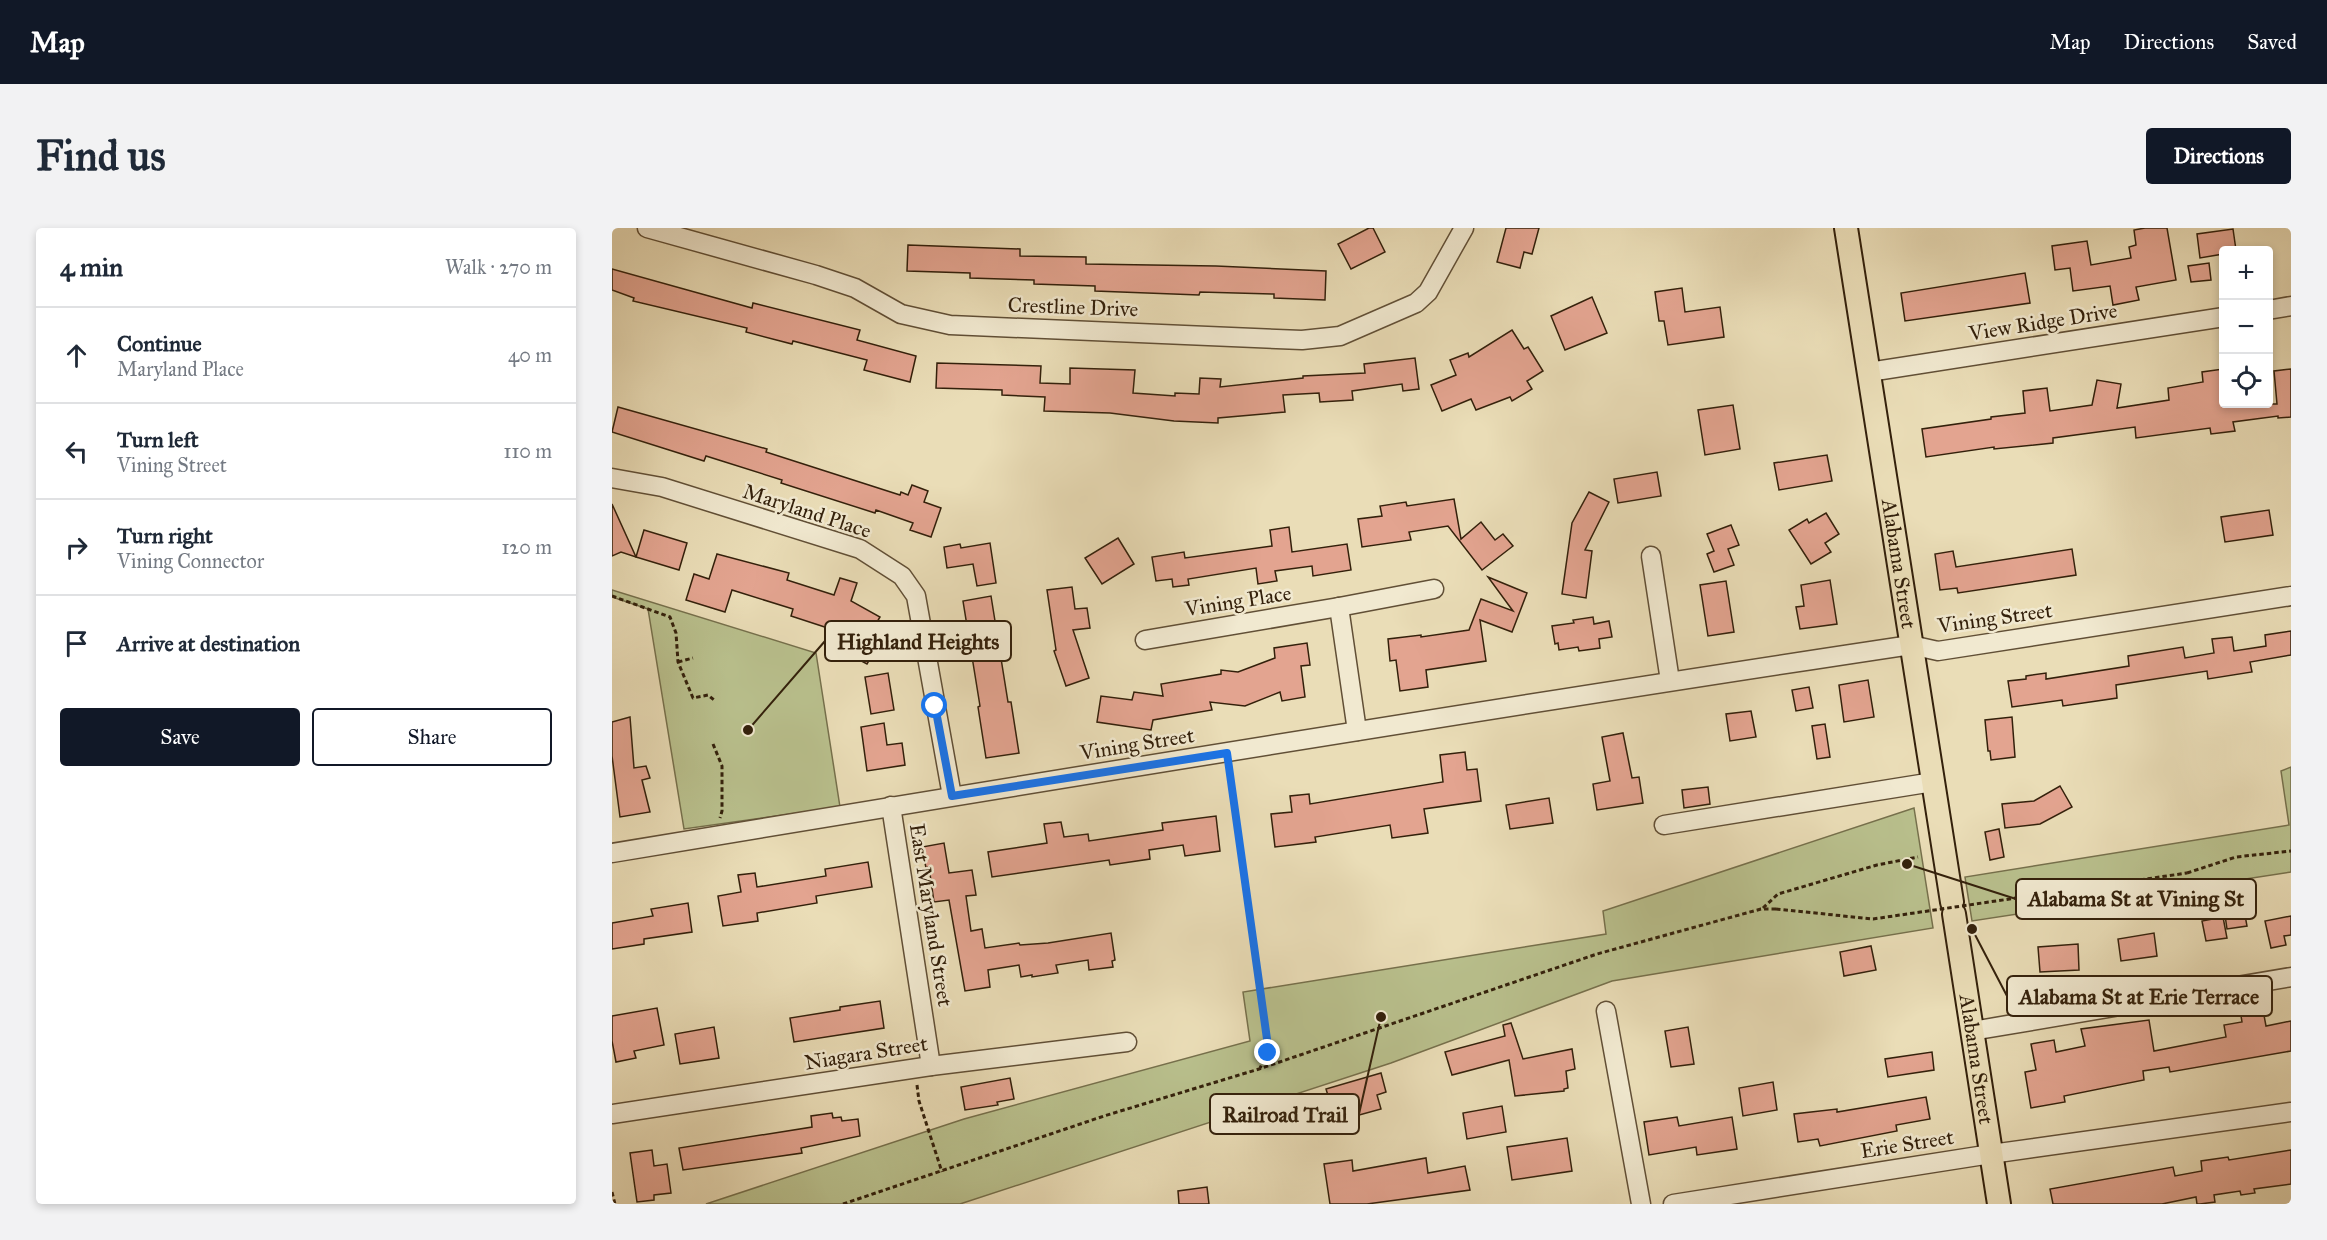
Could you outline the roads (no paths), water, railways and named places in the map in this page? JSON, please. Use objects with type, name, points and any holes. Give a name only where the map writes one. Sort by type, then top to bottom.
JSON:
[{"type":"main road","name":"Alabama Street","points":[[1846,228],[1999,1204]]},
{"type":"street","name":"Crestline Drive","points":[[647,228],[816,275],[855,288],[901,314],[950,325],[1302,340],[1340,336],[1416,303],[1428,292],[1464,228]]},
{"type":"street","points":[[2273,309],[2291,306]]},
{"type":"street","name":"View Ridge Drive","points":[[1869,372],[2219,318]]},
{"type":"street","name":"Maryland Place","points":[[612,478],[662,487],[860,549],[902,576],[915,596],[918,608],[952,796]]},
{"type":"street","points":[[1651,556],[1670,681]]},
{"type":"street","name":"Vining Place","points":[[1145,640],[1339,608],[1434,589]]},
{"type":"street","name":"Vining Street","points":[[612,853],[1670,681],[1911,645],[1938,651],[2291,596]]},
{"type":"street","points":[[1339,608],[1357,731]]},
{"type":"street","points":[[1664,825],[1933,782]]},
{"type":"street","name":"East Maryland Street","points":[[891,806],[923,1067]]},
{"type":"street","points":[[1972,1031],[2291,977]]},
{"type":"street","points":[[1606,1011],[1641,1204]]},
{"type":"street","name":"Niagara Street","points":[[612,1114],[923,1067],[1127,1042]]},
{"type":"street","name":"Erie Street","points":[[1673,1204],[1991,1154],[2291,1112]]},
{"type":"place","name":"Highland Heights","points":[[748,730]]},
{"type":"place","name":"Alabama St at Vining St","points":[[1907,864]]},
{"type":"place","name":"Alabama St at Erie Terrace","points":[[1972,929]]},
{"type":"place","name":"Railroad Trail","points":[[1381,1017]]}]
